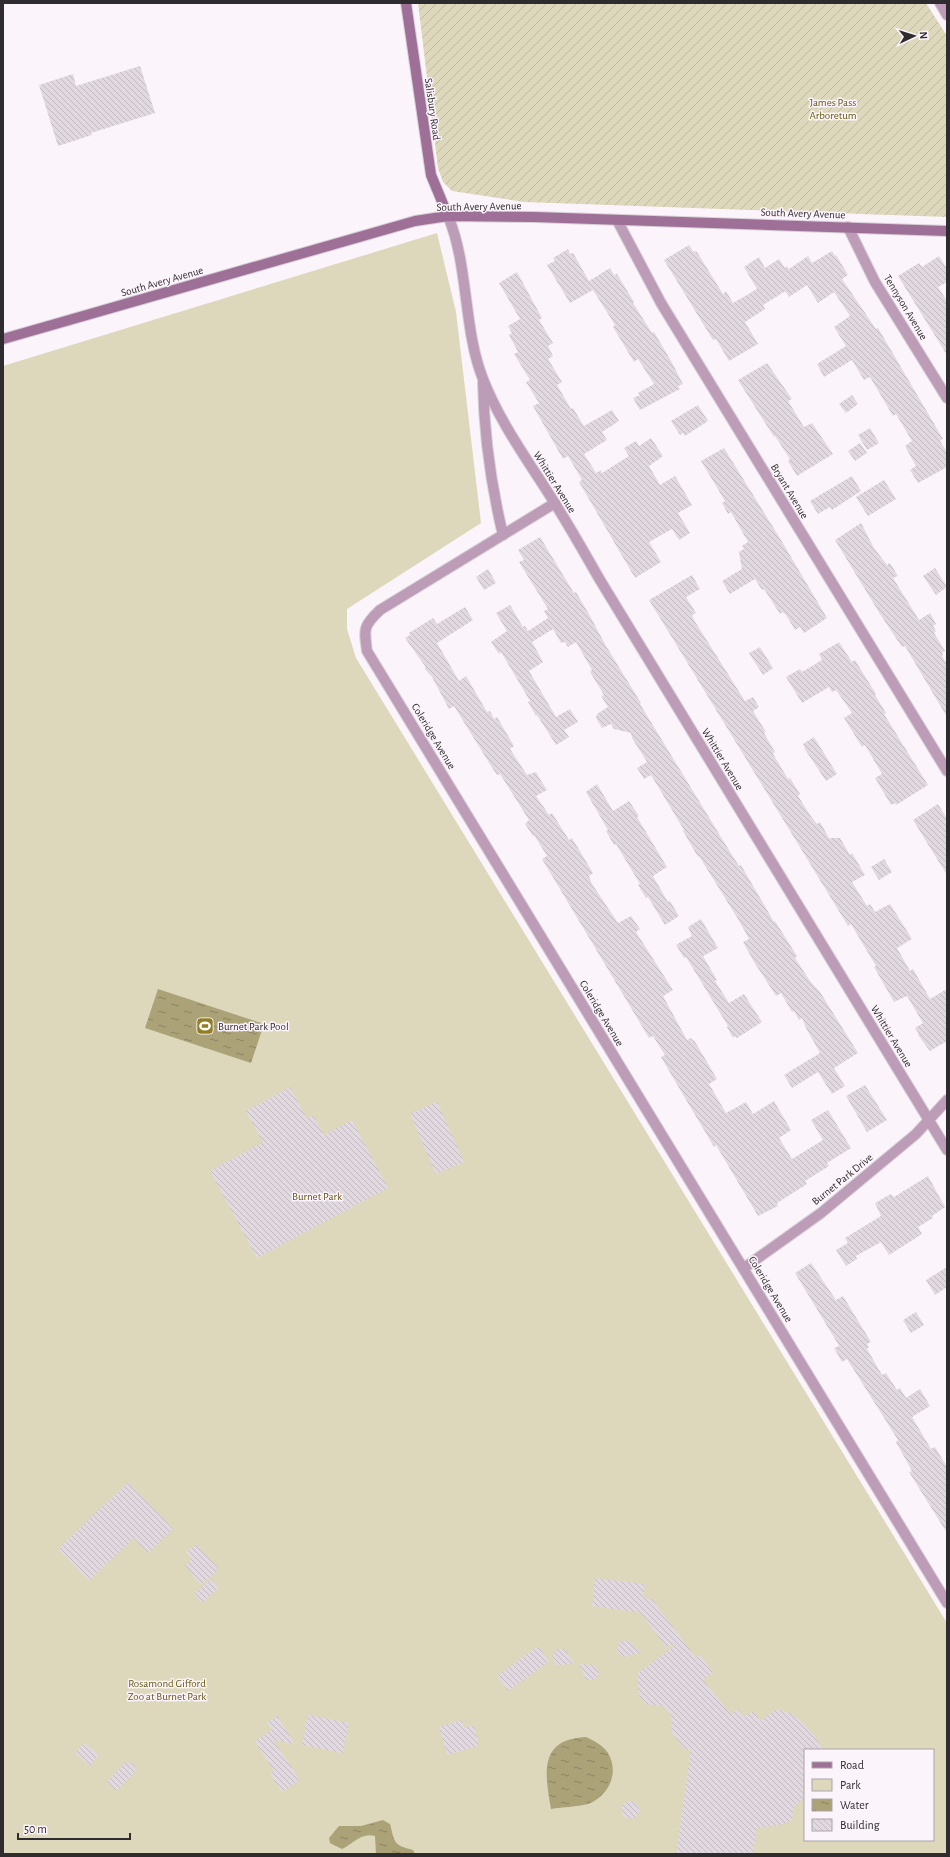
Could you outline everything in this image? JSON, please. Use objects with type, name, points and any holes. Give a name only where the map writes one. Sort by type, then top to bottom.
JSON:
[{"type":"street","name":"Salisbury Road","points":[[406,3],[431,175],[448,216]]},
{"type":"street","points":[[940,3],[947,15]]},
{"type":"street","name":"South Avery Avenue","points":[[3,339],[415,221],[448,216],[848,226],[947,231]]},
{"type":"street","name":"Whittier Avenue","points":[[448,216],[452,225],[459,258],[475,352],[482,379],[509,431],[555,503],[604,587],[947,1150]]},
{"type":"street","name":"Bryant Avenue","points":[[617,220],[661,303],[947,771]]},
{"type":"street","name":"Tennyson Avenue","points":[[848,226],[875,282],[947,398]]},
{"type":"street","name":"Whittier Avenue","points":[[482,379],[483,416],[496,509],[503,535]]},
{"type":"street","name":"Coleridge Avenue","points":[[555,503],[380,610],[368,621],[365,635],[367,651],[947,1603]]},
{"type":"street","name":"Burnet Park Drive","points":[[744,1268],[821,1212],[916,1134],[947,1100]]},
{"type":"green space","name":"James Pass Arboretum","points":[[418,3],[926,3],[947,36],[947,217],[524,202],[452,191],[443,182],[438,168]]},
{"type":"green space","name":"Burnet Park","points":[[437,233],[456,312],[481,523],[347,609],[347,629],[356,658],[947,1623],[947,1854],[3,1854],[3,366]]},
{"type":"water","name":"Burnet Park Pool","points":[[158,989],[264,1024],[251,1063],[145,1028]]},
{"type":"water","points":[[586,1737],[601,1745],[608,1753],[613,1768],[610,1783],[601,1796],[595,1801],[579,1806],[551,1809],[547,1783],[547,1771],[548,1761],[552,1751],[559,1744],[570,1739]]},
{"type":"water","points":[[383,1820],[390,1824],[394,1839],[398,1845],[413,1850],[415,1854],[376,1854],[375,1836],[370,1835],[361,1837],[342,1849],[330,1843],[329,1838],[339,1826],[361,1826]]},
{"type":"building","points":[[140,66],[155,113],[91,133],[92,135],[58,146],[39,85],[73,74],[76,86]]},
{"type":"building","points":[[689,245],[693,251],[697,252],[723,294],[726,291],[733,303],[757,289],[744,267],[759,257],[765,268],[779,259],[785,268],[787,266],[789,269],[808,256],[812,263],[832,251],[848,275],[842,279],[876,329],[878,328],[943,439],[940,441],[947,452],[947,467],[918,483],[910,470],[916,466],[905,446],[912,441],[896,414],[893,416],[870,377],[864,380],[852,360],[824,377],[817,364],[846,346],[834,327],[850,316],[834,292],[818,303],[807,285],[789,297],[786,292],[784,292],[763,305],[765,309],[745,322],[758,344],[729,361],[716,339],[713,340],[664,260]]},
{"type":"building","points":[[568,249],[570,254],[573,253],[589,281],[610,268],[614,275],[617,274],[634,302],[633,303],[652,333],[654,332],[671,361],[683,384],[678,386],[680,389],[640,410],[633,398],[640,395],[638,393],[654,384],[638,359],[634,362],[613,327],[615,325],[593,290],[570,303],[547,265],[555,261],[553,258]]},
{"type":"building","points":[[939,256],[947,269],[947,282],[938,287],[947,301],[947,355],[898,276],[919,263],[922,267]]},
{"type":"building","points":[[517,272],[542,318],[539,320],[553,343],[548,346],[553,356],[548,359],[562,382],[557,385],[571,409],[573,408],[584,426],[612,410],[619,421],[602,432],[607,440],[584,454],[596,473],[601,470],[602,473],[629,456],[624,448],[636,441],[639,446],[651,438],[663,456],[649,466],[660,485],[675,476],[692,505],[678,513],[690,533],[679,540],[672,529],[649,542],[661,562],[635,578],[579,482],[582,480],[568,456],[563,459],[533,406],[539,403],[526,382],[530,380],[514,354],[518,352],[509,335],[512,333],[508,326],[520,319],[499,283]]},
{"type":"building","points":[[767,363],[792,399],[788,401],[804,427],[812,423],[833,454],[797,476],[788,461],[790,459],[775,436],[774,437],[738,380]]},
{"type":"building","points":[[852,395],[858,404],[846,413],[839,404]]},
{"type":"building","points":[[698,405],[708,421],[685,436],[683,433],[680,435],[671,421]]},
{"type":"building","points":[[870,428],[879,443],[867,450],[858,435]]},
{"type":"building","points":[[860,443],[867,453],[855,461],[848,451]]},
{"type":"building","points":[[724,448],[827,618],[804,633],[800,627],[795,630],[786,615],[782,612],[780,614],[764,589],[762,590],[755,579],[730,594],[722,581],[742,569],[739,552],[744,549],[742,546],[748,542],[731,512],[728,514],[722,503],[725,501],[701,461]]},
{"type":"building","points":[[852,476],[861,491],[832,510],[830,507],[818,514],[810,501]]},
{"type":"building","points":[[884,480],[896,499],[868,516],[856,497]]},
{"type":"building","points":[[861,523],[874,548],[887,565],[890,563],[898,576],[893,578],[919,620],[930,613],[936,624],[933,626],[936,631],[934,633],[945,651],[942,653],[942,656],[947,664],[947,717],[905,646],[902,647],[880,614],[835,540]]},
{"type":"building","points":[[540,537],[574,593],[576,592],[606,646],[641,703],[640,704],[724,842],[739,866],[741,865],[774,922],[775,921],[797,956],[795,958],[810,981],[820,992],[858,1053],[834,1068],[845,1086],[832,1094],[818,1072],[792,1088],[784,1075],[820,1053],[802,1018],[799,1020],[794,1011],[792,1012],[781,993],[776,996],[754,962],[743,942],[749,939],[738,919],[699,856],[698,857],[683,831],[684,830],[651,775],[644,779],[637,768],[647,762],[632,738],[631,733],[614,729],[611,724],[602,728],[596,718],[597,714],[608,707],[601,696],[604,695],[590,672],[592,670],[576,642],[568,647],[565,642],[561,643],[553,629],[532,642],[543,662],[529,671],[556,717],[570,709],[578,722],[564,730],[569,737],[556,745],[537,715],[536,716],[528,702],[530,701],[501,652],[499,654],[491,642],[507,631],[496,613],[510,605],[523,627],[525,626],[528,631],[548,618],[544,611],[548,609],[519,562],[524,560],[518,550]]},
{"type":"building","points":[[935,568],[947,587],[936,595],[923,576]]},
{"type":"building","points":[[488,569],[496,583],[484,590],[476,577]]},
{"type":"building","points":[[692,575],[700,589],[686,597],[696,613],[692,615],[694,620],[745,701],[753,697],[759,707],[753,711],[766,732],[764,733],[775,752],[773,754],[788,779],[790,778],[800,794],[798,796],[817,824],[820,822],[829,838],[840,838],[850,855],[852,853],[865,875],[852,882],[867,906],[870,904],[875,912],[890,904],[912,939],[897,948],[910,971],[913,969],[930,999],[947,989],[947,1041],[930,1051],[918,1035],[919,1034],[915,1028],[923,1023],[907,996],[894,1002],[874,967],[876,966],[851,924],[848,926],[649,600]]},
{"type":"building","points":[[465,607],[473,620],[437,643],[459,681],[466,676],[487,712],[490,711],[494,719],[497,717],[514,746],[510,749],[527,775],[536,772],[547,790],[536,796],[549,815],[552,813],[569,840],[572,838],[593,873],[589,876],[592,884],[618,923],[631,916],[640,929],[636,932],[673,990],[663,996],[687,1040],[691,1038],[693,1041],[694,1040],[717,1079],[709,1084],[726,1113],[746,1102],[753,1114],[774,1101],[791,1130],[779,1138],[792,1159],[823,1140],[811,1120],[828,1110],[851,1148],[827,1163],[829,1166],[805,1181],[807,1184],[777,1203],[778,1206],[758,1216],[716,1145],[714,1147],[661,1057],[665,1055],[653,1036],[649,1038],[542,859],[547,856],[525,824],[529,820],[500,774],[497,775],[491,766],[454,706],[449,709],[432,677],[425,669],[425,666],[405,638],[410,635],[409,633],[433,618],[437,624]]},
{"type":"building","points":[[839,642],[852,662],[855,660],[876,694],[875,695],[886,713],[884,714],[928,785],[896,805],[895,803],[891,805],[875,778],[882,774],[865,745],[862,747],[844,718],[852,713],[836,690],[832,692],[829,687],[802,703],[786,677],[800,669],[802,672],[822,660],[819,654]]},
{"type":"building","points":[[760,647],[773,668],[763,675],[749,653]]},
{"type":"building","points":[[814,737],[837,774],[826,781],[804,748],[803,744]]},
{"type":"building","points":[[597,784],[613,811],[629,801],[667,867],[653,876],[668,902],[670,901],[679,916],[665,925],[648,897],[646,898],[638,885],[640,884],[616,844],[614,845],[606,831],[608,830],[586,792]]},
{"type":"building","points":[[938,804],[947,819],[947,875],[913,820]]},
{"type":"building","points":[[884,859],[892,872],[879,880],[871,867]]},
{"type":"building","points":[[701,919],[718,948],[703,956],[717,980],[715,981],[729,1003],[744,994],[762,1022],[737,1038],[735,1036],[733,1038],[727,1027],[728,1026],[686,957],[684,958],[676,945],[692,936],[688,927]]},
{"type":"building","points":[[865,1085],[887,1120],[867,1132],[846,1096]]},
{"type":"building","points":[[290,1087],[307,1119],[313,1115],[324,1135],[352,1120],[388,1188],[257,1258],[210,1171],[263,1142],[246,1111]]},
{"type":"building","points":[[437,1102],[464,1162],[436,1174],[410,1114]]},
{"type":"building","points":[[928,1176],[945,1207],[932,1216],[933,1218],[918,1227],[922,1234],[889,1255],[881,1242],[856,1256],[857,1259],[846,1266],[836,1250],[848,1243],[845,1238],[881,1216],[875,1203],[891,1194],[894,1197]]},
{"type":"building","points":[[811,1263],[836,1300],[843,1296],[871,1342],[867,1344],[869,1347],[867,1349],[882,1375],[886,1373],[897,1390],[900,1388],[906,1398],[920,1389],[930,1406],[912,1417],[931,1449],[935,1447],[947,1467],[947,1533],[909,1472],[912,1471],[896,1442],[898,1440],[847,1359],[842,1362],[834,1348],[839,1346],[838,1344],[795,1273]]},
{"type":"building","points":[[947,1267],[947,1287],[935,1295],[926,1280]]},
{"type":"building","points":[[916,1312],[924,1325],[911,1333],[903,1320]]},
{"type":"building","points":[[128,1482],[173,1529],[148,1553],[134,1538],[89,1581],[58,1549]]},
{"type":"building","points":[[196,1544],[218,1568],[215,1570],[216,1572],[201,1585],[185,1566],[192,1559],[186,1553]]},
{"type":"building","points":[[595,1578],[645,1584],[643,1598],[652,1599],[696,1658],[700,1655],[713,1672],[703,1680],[731,1714],[737,1709],[744,1717],[753,1711],[760,1721],[775,1710],[780,1710],[790,1713],[799,1719],[816,1738],[822,1749],[804,1749],[804,1798],[794,1807],[792,1820],[780,1825],[757,1828],[753,1854],[676,1854],[691,1750],[684,1749],[672,1733],[671,1715],[665,1707],[645,1704],[639,1695],[637,1674],[677,1644],[666,1647],[641,1613],[592,1606]]},
{"type":"building","points":[[211,1579],[219,1588],[202,1603],[194,1594]]},
{"type":"building","points":[[628,1640],[641,1653],[623,1657],[617,1652],[619,1642]]},
{"type":"building","points":[[538,1646],[549,1662],[508,1691],[497,1676]]},
{"type":"building","points":[[557,1649],[565,1649],[574,1664],[556,1665],[552,1657]]},
{"type":"building","points":[[579,1664],[595,1665],[599,1673],[595,1680],[586,1680]]},
{"type":"building","points":[[308,1715],[349,1723],[343,1753],[302,1745]]},
{"type":"building","points":[[277,1716],[295,1744],[273,1740],[300,1780],[282,1792],[270,1774],[274,1771],[255,1741],[272,1730],[267,1723]]},
{"type":"building","points":[[462,1720],[464,1728],[474,1725],[479,1746],[447,1755],[439,1727]]},
{"type":"building","points":[[84,1743],[99,1755],[90,1766],[75,1753]]},
{"type":"building","points":[[126,1762],[134,1764],[136,1771],[116,1791],[106,1782]]},
{"type":"building","points":[[630,1801],[636,1804],[639,1810],[636,1816],[630,1819],[624,1816],[621,1810],[624,1804]]},
{"type":"place","name":"Burnet Park Pool","points":[[205,1026]]},
{"type":"park label","name":"Rosamond Gifford Zoo at Burnet Park","points":[[167,1689]]}]
